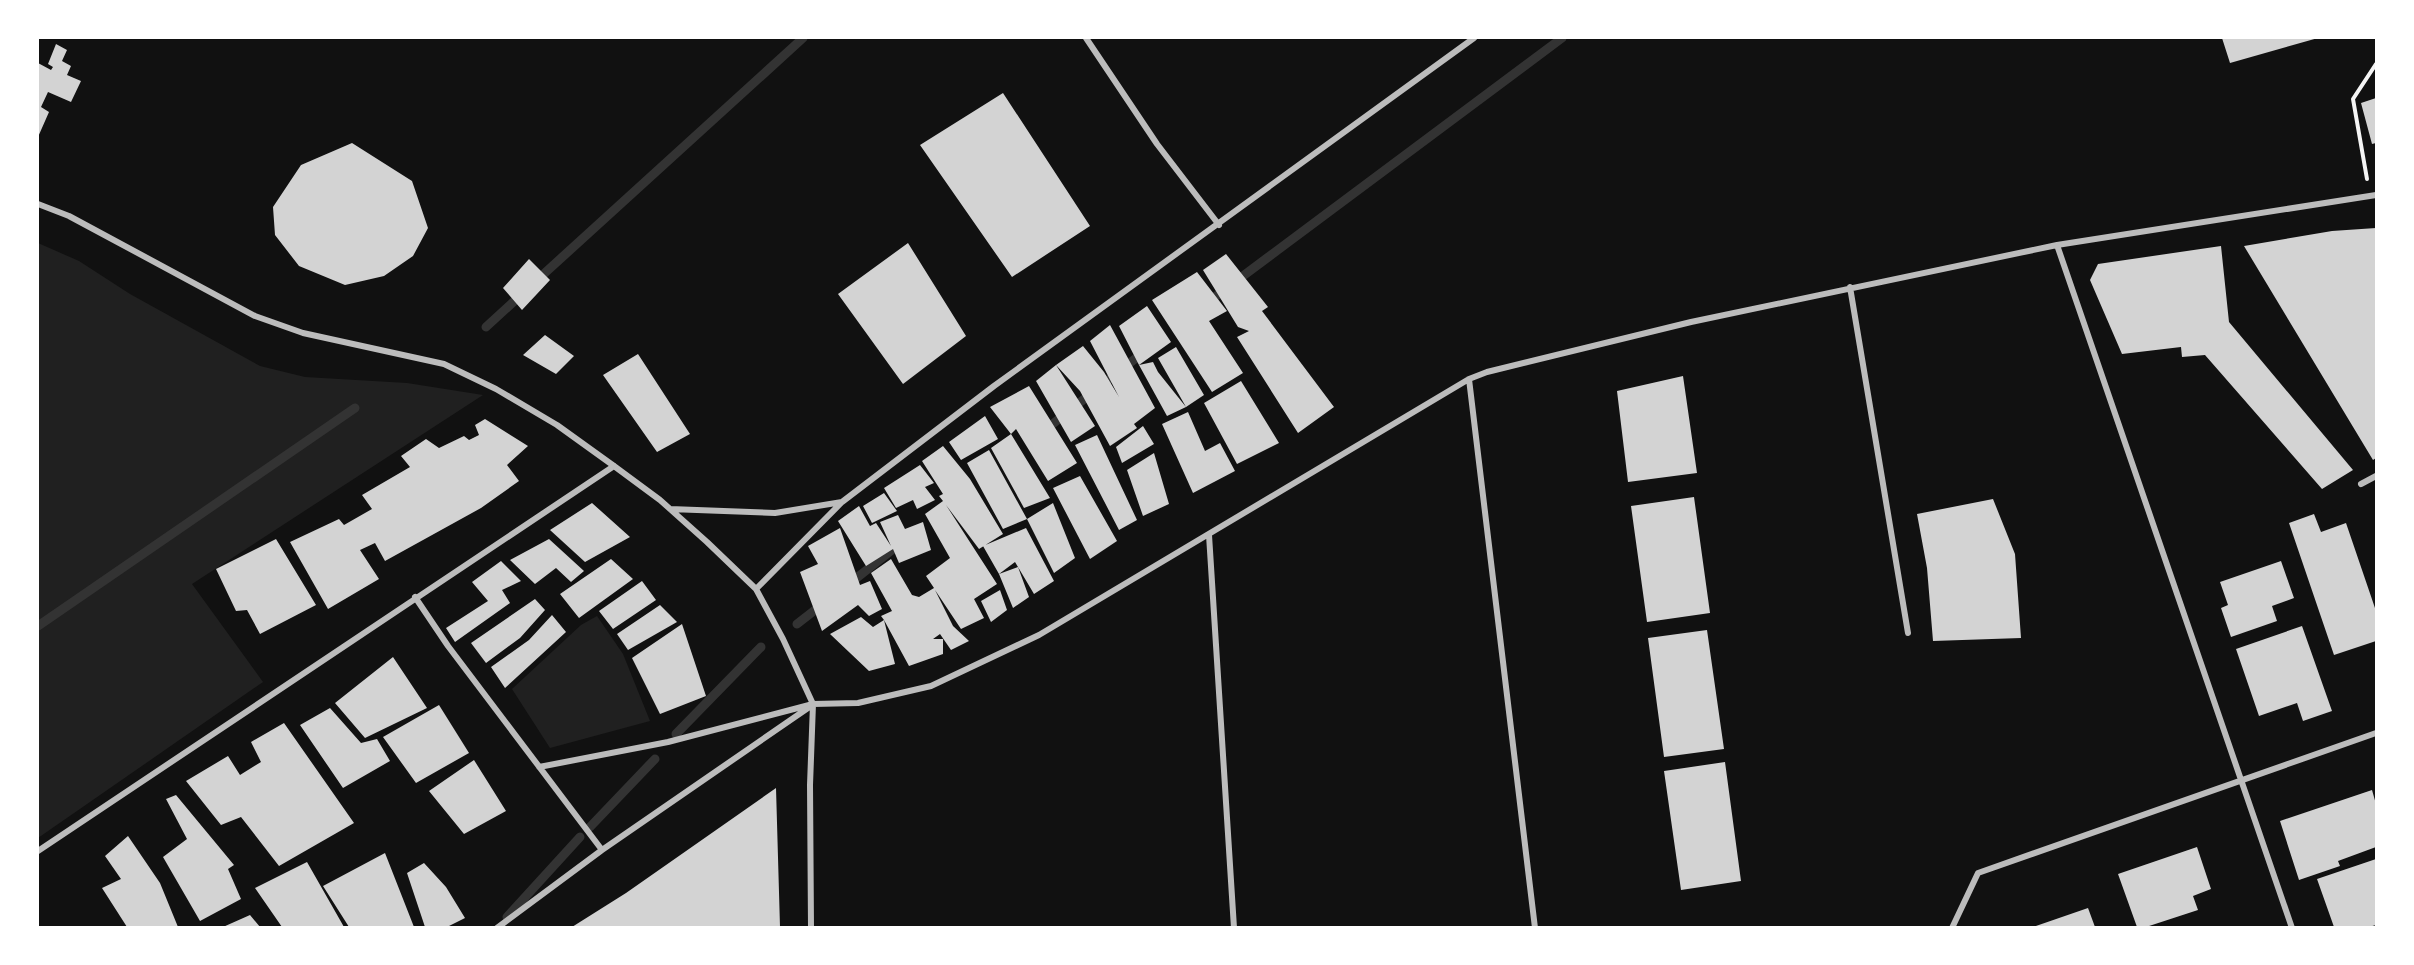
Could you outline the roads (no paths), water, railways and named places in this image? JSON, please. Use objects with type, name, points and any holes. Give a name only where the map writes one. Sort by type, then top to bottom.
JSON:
[{"type":"street","points":[[1086,38],[1157,144],[1219,225]]},
{"type":"street","points":[[756,589],[842,502],[994,386],[1474,38]]},
{"type":"street","points":[[540,767],[668,742],[813,704],[858,703],[930,686],[1039,635],[1469,379],[1487,372],[1691,322],[2057,245],[2373,195]]},
{"type":"street","points":[[38,204],[69,216],[255,316],[303,333],[444,364],[496,389],[557,425],[670,509],[756,589],[783,639],[813,704],[810,785],[811,927]]},
{"type":"street","points":[[2057,245],[2292,927]]},
{"type":"street","points":[[1850,287],[1908,633]]},
{"type":"street","points":[[1469,379],[1535,927]]},
{"type":"street","points":[[38,851],[614,466]]},
{"type":"street","points":[[2361,484],[2376,476]]},
{"type":"street","points":[[670,509],[775,513],[842,502]]},
{"type":"street","points":[[1209,535],[1234,927]]},
{"type":"street","points":[[415,597],[602,850]]},
{"type":"street","points":[[497,927],[602,850],[813,704]]},
{"type":"street","points":[[1952,927],[1978,873],[2376,733]]},
{"type":"waterway","points":[[536,281],[803,38]]},
{"type":"waterway","points":[[1208,302],[1562,38]]},
{"type":"waterway","points":[[486,327],[522,294]]},
{"type":"waterway","points":[[1045,430],[1145,351]]},
{"type":"waterway","points":[[38,626],[355,408]]},
{"type":"waterway","points":[[849,584],[902,542]]},
{"type":"waterway","points":[[797,624],[824,603]]},
{"type":"waterway","points":[[676,734],[761,647]]},
{"type":"waterway","points":[[590,827],[655,759]]},
{"type":"waterway","points":[[507,917],[580,837]]}]
